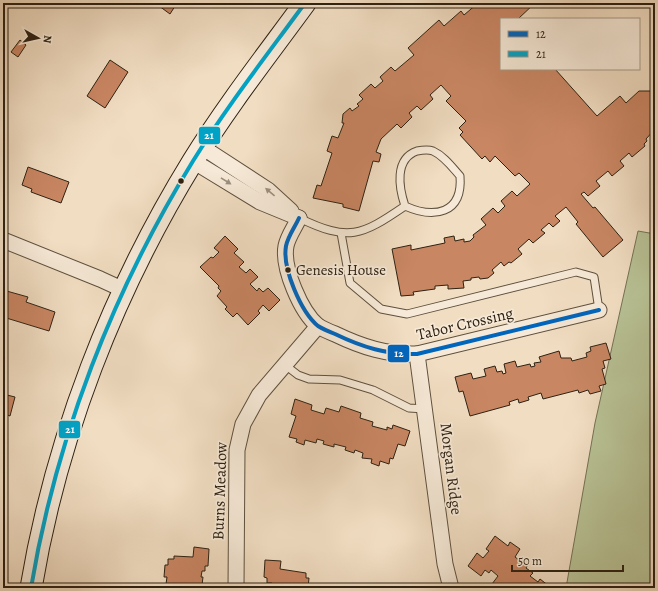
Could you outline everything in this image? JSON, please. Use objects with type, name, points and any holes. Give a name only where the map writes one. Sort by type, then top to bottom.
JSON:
[{"type":"main road","points":[[31,588],[48,509],[69,434],[88,376],[124,290],[155,226],[198,154],[304,3]]},
{"type":"street","points":[[198,154],[268,190],[299,218],[286,245],[287,267],[297,295],[318,326]]},
{"type":"street","points":[[3,240],[124,290]]},
{"type":"street","name":"Tabor Crossing","points":[[318,326],[372,350],[398,355],[417,354],[599,310]]},
{"type":"street","name":"Burns Meadow","points":[[236,588],[237,475],[239,437],[249,410],[259,395],[318,326]]},
{"type":"street","name":"Morgan Ridge","points":[[417,354],[445,564],[451,588]]},
{"type":"lane","points":[[299,218],[322,229],[341,233],[356,232],[368,228],[405,206],[424,212],[450,208],[461,193],[460,176],[443,157],[434,151],[421,150],[413,153],[407,157],[400,172],[400,189],[405,206]]},
{"type":"lane","points":[[341,233],[350,283],[382,309],[407,314],[576,272],[594,277],[599,310]]},
{"type":"lane","points":[[285,365],[298,375],[309,379],[340,380],[373,390],[409,408],[425,408]]},
{"type":"green space","points":[[638,231],[655,234],[655,588],[566,588],[595,423]]},
{"type":"building","points":[[3,3],[9,3],[3,12]]},
{"type":"building","points":[[155,3],[177,3],[170,14]]},
{"type":"building","points":[[478,3],[535,3],[519,18],[500,18],[500,70],[556,70],[597,116],[620,96],[626,103],[639,91],[655,91],[655,129],[646,139],[647,141],[644,144],[645,146],[632,157],[629,153],[620,161],[624,166],[612,176],[608,171],[596,181],[600,186],[588,196],[584,192],[581,194],[593,208],[595,207],[623,240],[603,257],[576,224],[578,222],[566,207],[555,216],[560,221],[553,227],[549,223],[541,230],[545,233],[533,243],[529,239],[518,249],[522,254],[511,263],[509,262],[504,266],[501,262],[492,270],[494,273],[488,278],[480,279],[479,277],[463,281],[464,288],[448,289],[448,285],[435,286],[435,289],[413,292],[414,295],[401,296],[392,249],[411,245],[411,250],[445,243],[444,238],[454,236],[455,241],[464,239],[464,242],[470,241],[474,237],[473,235],[486,225],[481,219],[493,208],[498,213],[505,206],[501,201],[512,191],[517,196],[530,184],[519,173],[515,176],[495,156],[490,162],[485,156],[482,159],[460,135],[463,132],[459,128],[466,121],[446,101],[451,96],[441,85],[430,95],[433,99],[421,110],[417,106],[409,113],[412,117],[401,128],[397,124],[381,139],[376,152],[381,154],[379,162],[373,161],[359,211],[343,207],[343,204],[313,198],[317,185],[321,186],[332,153],[327,151],[332,136],[338,138],[344,123],[342,123],[343,114],[350,108],[352,111],[359,106],[357,104],[363,99],[359,95],[371,84],[375,88],[383,81],[380,77],[391,67],[395,71],[414,55],[408,48],[439,20],[444,26],[461,11],[464,15]]},
{"type":"building","points":[[20,40],[26,45],[18,57],[11,52]]},
{"type":"building","points":[[110,60],[128,72],[105,108],[87,96]]},
{"type":"building","points":[[28,167],[69,182],[61,203],[31,192],[32,189],[22,185]]},
{"type":"building","points":[[225,236],[238,249],[234,253],[244,262],[239,267],[246,273],[250,269],[258,277],[250,284],[257,291],[259,288],[263,292],[268,288],[280,300],[269,311],[263,305],[258,311],[260,313],[248,325],[237,313],[233,317],[225,309],[227,307],[217,296],[221,291],[218,288],[219,286],[200,267],[219,252],[214,248]]},
{"type":"building","points":[[3,290],[28,297],[26,302],[55,312],[49,331],[3,317]]},
{"type":"building","points":[[606,343],[611,359],[603,361],[605,368],[602,369],[606,384],[599,386],[601,391],[590,394],[588,390],[579,393],[578,390],[543,399],[541,393],[528,397],[529,400],[519,403],[518,399],[509,402],[510,405],[470,416],[463,391],[459,392],[455,377],[471,373],[473,379],[486,376],[484,369],[495,366],[497,372],[502,371],[503,374],[506,373],[504,364],[515,361],[517,367],[530,364],[531,367],[535,366],[534,363],[541,362],[539,357],[559,351],[561,358],[571,358],[572,361],[587,357],[586,353],[591,351],[590,347]]},
{"type":"building","points":[[3,394],[15,397],[10,416],[5,414],[3,422]]},
{"type":"building","points":[[295,399],[312,405],[311,410],[324,414],[326,408],[339,412],[341,406],[361,413],[360,418],[373,422],[372,426],[387,430],[387,427],[392,429],[393,425],[410,431],[405,446],[398,444],[393,459],[390,458],[389,464],[380,461],[379,466],[371,463],[372,459],[362,458],[363,453],[355,450],[354,453],[345,450],[346,447],[334,444],[334,447],[323,444],[324,441],[317,439],[316,443],[305,440],[304,445],[296,442],[297,439],[289,437],[296,416],[291,414]]},
{"type":"building","points":[[495,536],[508,546],[510,542],[520,549],[515,557],[527,566],[526,568],[533,573],[530,576],[538,582],[540,579],[549,586],[548,588],[489,588],[498,576],[491,570],[489,573],[485,570],[481,576],[468,566],[477,553],[483,558],[489,551],[486,549]]},
{"type":"building","points":[[194,547],[209,549],[208,566],[205,566],[205,571],[202,571],[201,577],[203,577],[202,585],[208,586],[208,588],[169,588],[169,584],[166,584],[167,577],[164,577],[165,565],[168,565],[168,559],[174,559],[174,556],[193,557]]},
{"type":"building","points":[[265,560],[281,561],[280,569],[306,573],[306,578],[309,578],[308,588],[272,588],[272,583],[267,583],[267,578],[264,577]]},
{"type":"transit line","name":"21","points":[[31,588],[42,532],[72,421],[91,367],[137,261],[164,211],[206,141],[305,3]]},
{"type":"transit line","name":"12","points":[[299,218],[286,246],[287,266],[299,300],[305,311],[318,326],[345,339],[365,346],[385,352],[417,354],[599,310]]},
{"type":"place","name":"Genesis House","points":[[288,270]]}]
